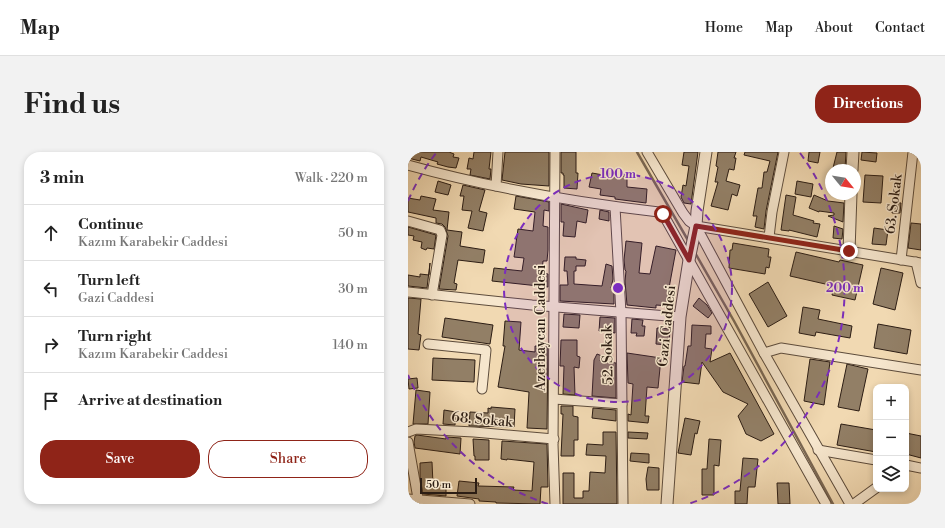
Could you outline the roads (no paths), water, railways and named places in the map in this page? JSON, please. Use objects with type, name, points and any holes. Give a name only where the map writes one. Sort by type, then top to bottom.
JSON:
[{"type":"street","points":[[496,186],[498,152]]},
{"type":"street","name":"Azerbaycan Caddesi","points":[[555,152],[555,504]]},
{"type":"street","points":[[647,152],[683,213],[689,221],[696,226],[764,353],[850,504]]},
{"type":"street","name":"Gazi Caddesi","points":[[667,504],[680,317],[696,226],[696,211],[706,152]]},
{"type":"street","points":[[769,237],[772,212],[784,152]]},
{"type":"street","points":[[852,164],[853,152]]},
{"type":"street","name":"63. Sokak","points":[[901,260],[914,152]]},
{"type":"street","points":[[408,165],[554,198],[659,212],[663,214],[826,504]]},
{"type":"street","points":[[849,251],[851,200]]},
{"type":"street","name":"52. Sokak","points":[[615,207],[621,313],[623,504]]},
{"type":"street","points":[[408,221],[440,230],[442,235],[432,295]]},
{"type":"street","points":[[696,226],[918,262],[921,283]]},
{"type":"street","points":[[408,292],[554,307],[680,317]]},
{"type":"street","points":[[428,344],[486,350],[482,389]]},
{"type":"street","points":[[764,353],[781,348],[921,370]]},
{"type":"street","points":[[554,399],[622,404]]},
{"type":"street","name":"68. Sokak","points":[[408,432],[416,429],[424,429],[554,439]]},
{"type":"street","points":[[408,442],[419,502]]},
{"type":"street","points":[[818,450],[873,459]]},
{"type":"street","points":[[909,466],[921,468]]},
{"type":"street","points":[[854,504],[873,490]]},
{"type":"street","points":[[408,499],[419,502],[470,504]]},
{"type":"waterway","points":[[637,152],[689,242]]},
{"type":"waterway","points":[[694,251],[734,321],[833,504]]}]
